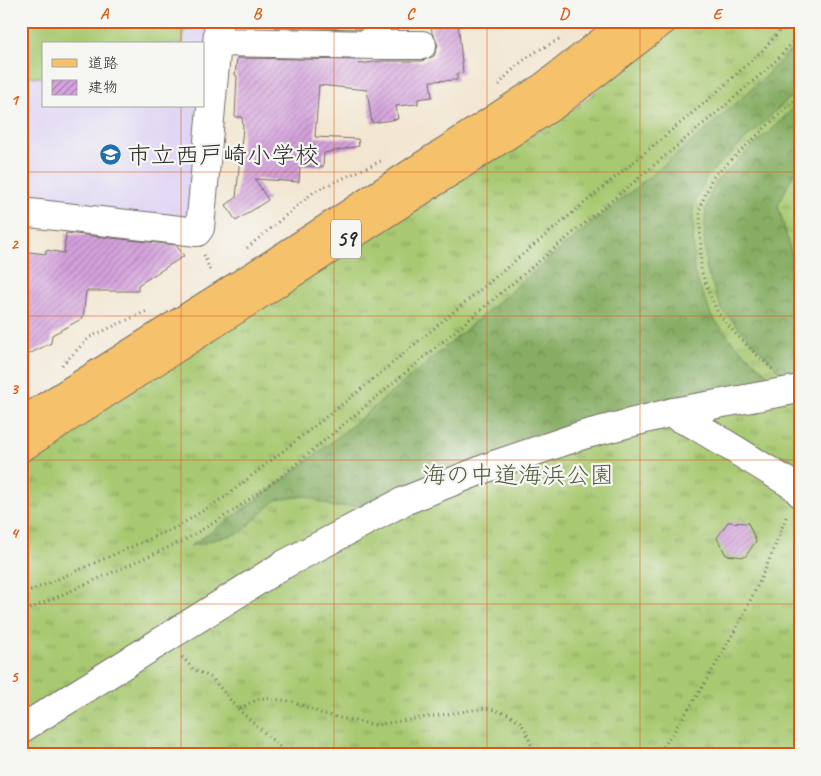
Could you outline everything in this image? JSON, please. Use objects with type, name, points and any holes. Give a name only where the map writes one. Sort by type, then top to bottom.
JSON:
[{"type":"main road","name":"59","points":[[21,422],[272,264],[535,92],[628,21]]},
{"type":"main road","name":"59","points":[[21,448],[556,104],[663,21]]},
{"type":"street","points":[[21,212],[197,232],[200,228],[218,31],[376,33],[422,45]]},
{"type":"street","points":[[21,729],[283,565],[404,501],[494,465],[565,441],[674,412],[795,389]]},
{"type":"street","points":[[674,412],[679,418],[696,424],[797,490]]},
{"type":"path","points":[[21,595],[177,527],[232,491],[360,390],[708,100],[764,49],[788,21]]},
{"type":"path","points":[[21,613],[183,541],[234,511],[283,475],[720,110],[777,60],[800,33]]},
{"type":"path","points":[[498,86],[508,74],[535,51],[570,35]]},
{"type":"path","points":[[658,755],[687,713],[755,590],[778,540],[797,490],[799,421],[795,389],[718,313],[700,270],[699,238],[700,207],[712,178],[800,95]]},
{"type":"path","points":[[242,251],[315,191],[386,158]]},
{"type":"path","points":[[205,278],[219,268]]},
{"type":"path","points":[[61,366],[90,337],[149,310]]},
{"type":"path","points":[[166,638],[174,652],[193,669],[212,678],[238,709],[289,755]]},
{"type":"path","points":[[238,709],[261,698],[291,701],[326,714],[375,725],[486,708],[508,714],[520,722],[536,755]]},
{"type":"shaded area","name":"市立西戸崎小学校","points":[[21,21],[213,21],[195,224],[21,204]]},
{"type":"green space","points":[[21,21],[185,21],[183,42],[42,42],[42,78],[21,75]]},
{"type":"green space","name":"海の中道海浜公園","points":[[679,21],[800,21],[800,755],[21,755],[21,459],[576,107],[670,33]]},
{"type":"green space","points":[[800,40],[800,88],[708,175],[693,206],[694,272],[712,317],[735,344],[779,385],[489,457],[360,505],[334,507],[306,496],[276,500],[240,533],[190,546],[286,478],[378,404],[557,252],[713,124]]},
{"type":"green space","points":[[800,102],[800,167],[792,177],[778,205],[796,271],[800,274],[800,375],[786,378],[722,310],[706,269],[704,237],[706,207],[716,181]]},
{"type":"building","points":[[274,21],[360,21],[360,29],[274,27]]},
{"type":"building","points":[[431,21],[458,21],[463,73],[457,74],[457,80],[430,81],[432,97],[418,99],[418,104],[396,106],[398,119],[372,123],[367,90],[319,85],[315,137],[358,139],[359,146],[324,153],[323,167],[300,166],[299,182],[255,179],[268,200],[236,221],[226,205],[236,198],[243,128],[242,117],[235,117],[237,58],[360,60],[359,64],[382,61],[422,61],[434,56],[438,45],[432,33]]},
{"type":"building","points":[[66,233],[176,245],[184,256],[138,285],[138,291],[86,291],[83,318],[52,335],[51,343],[21,358],[28,285],[21,284],[21,251],[46,254],[46,250],[64,253]]},
{"type":"building","points":[[728,522],[748,523],[756,541],[745,557],[726,555],[717,538]]},
{"type":"place","name":"市立西戸崎小学校","points":[[111,155]]}]
